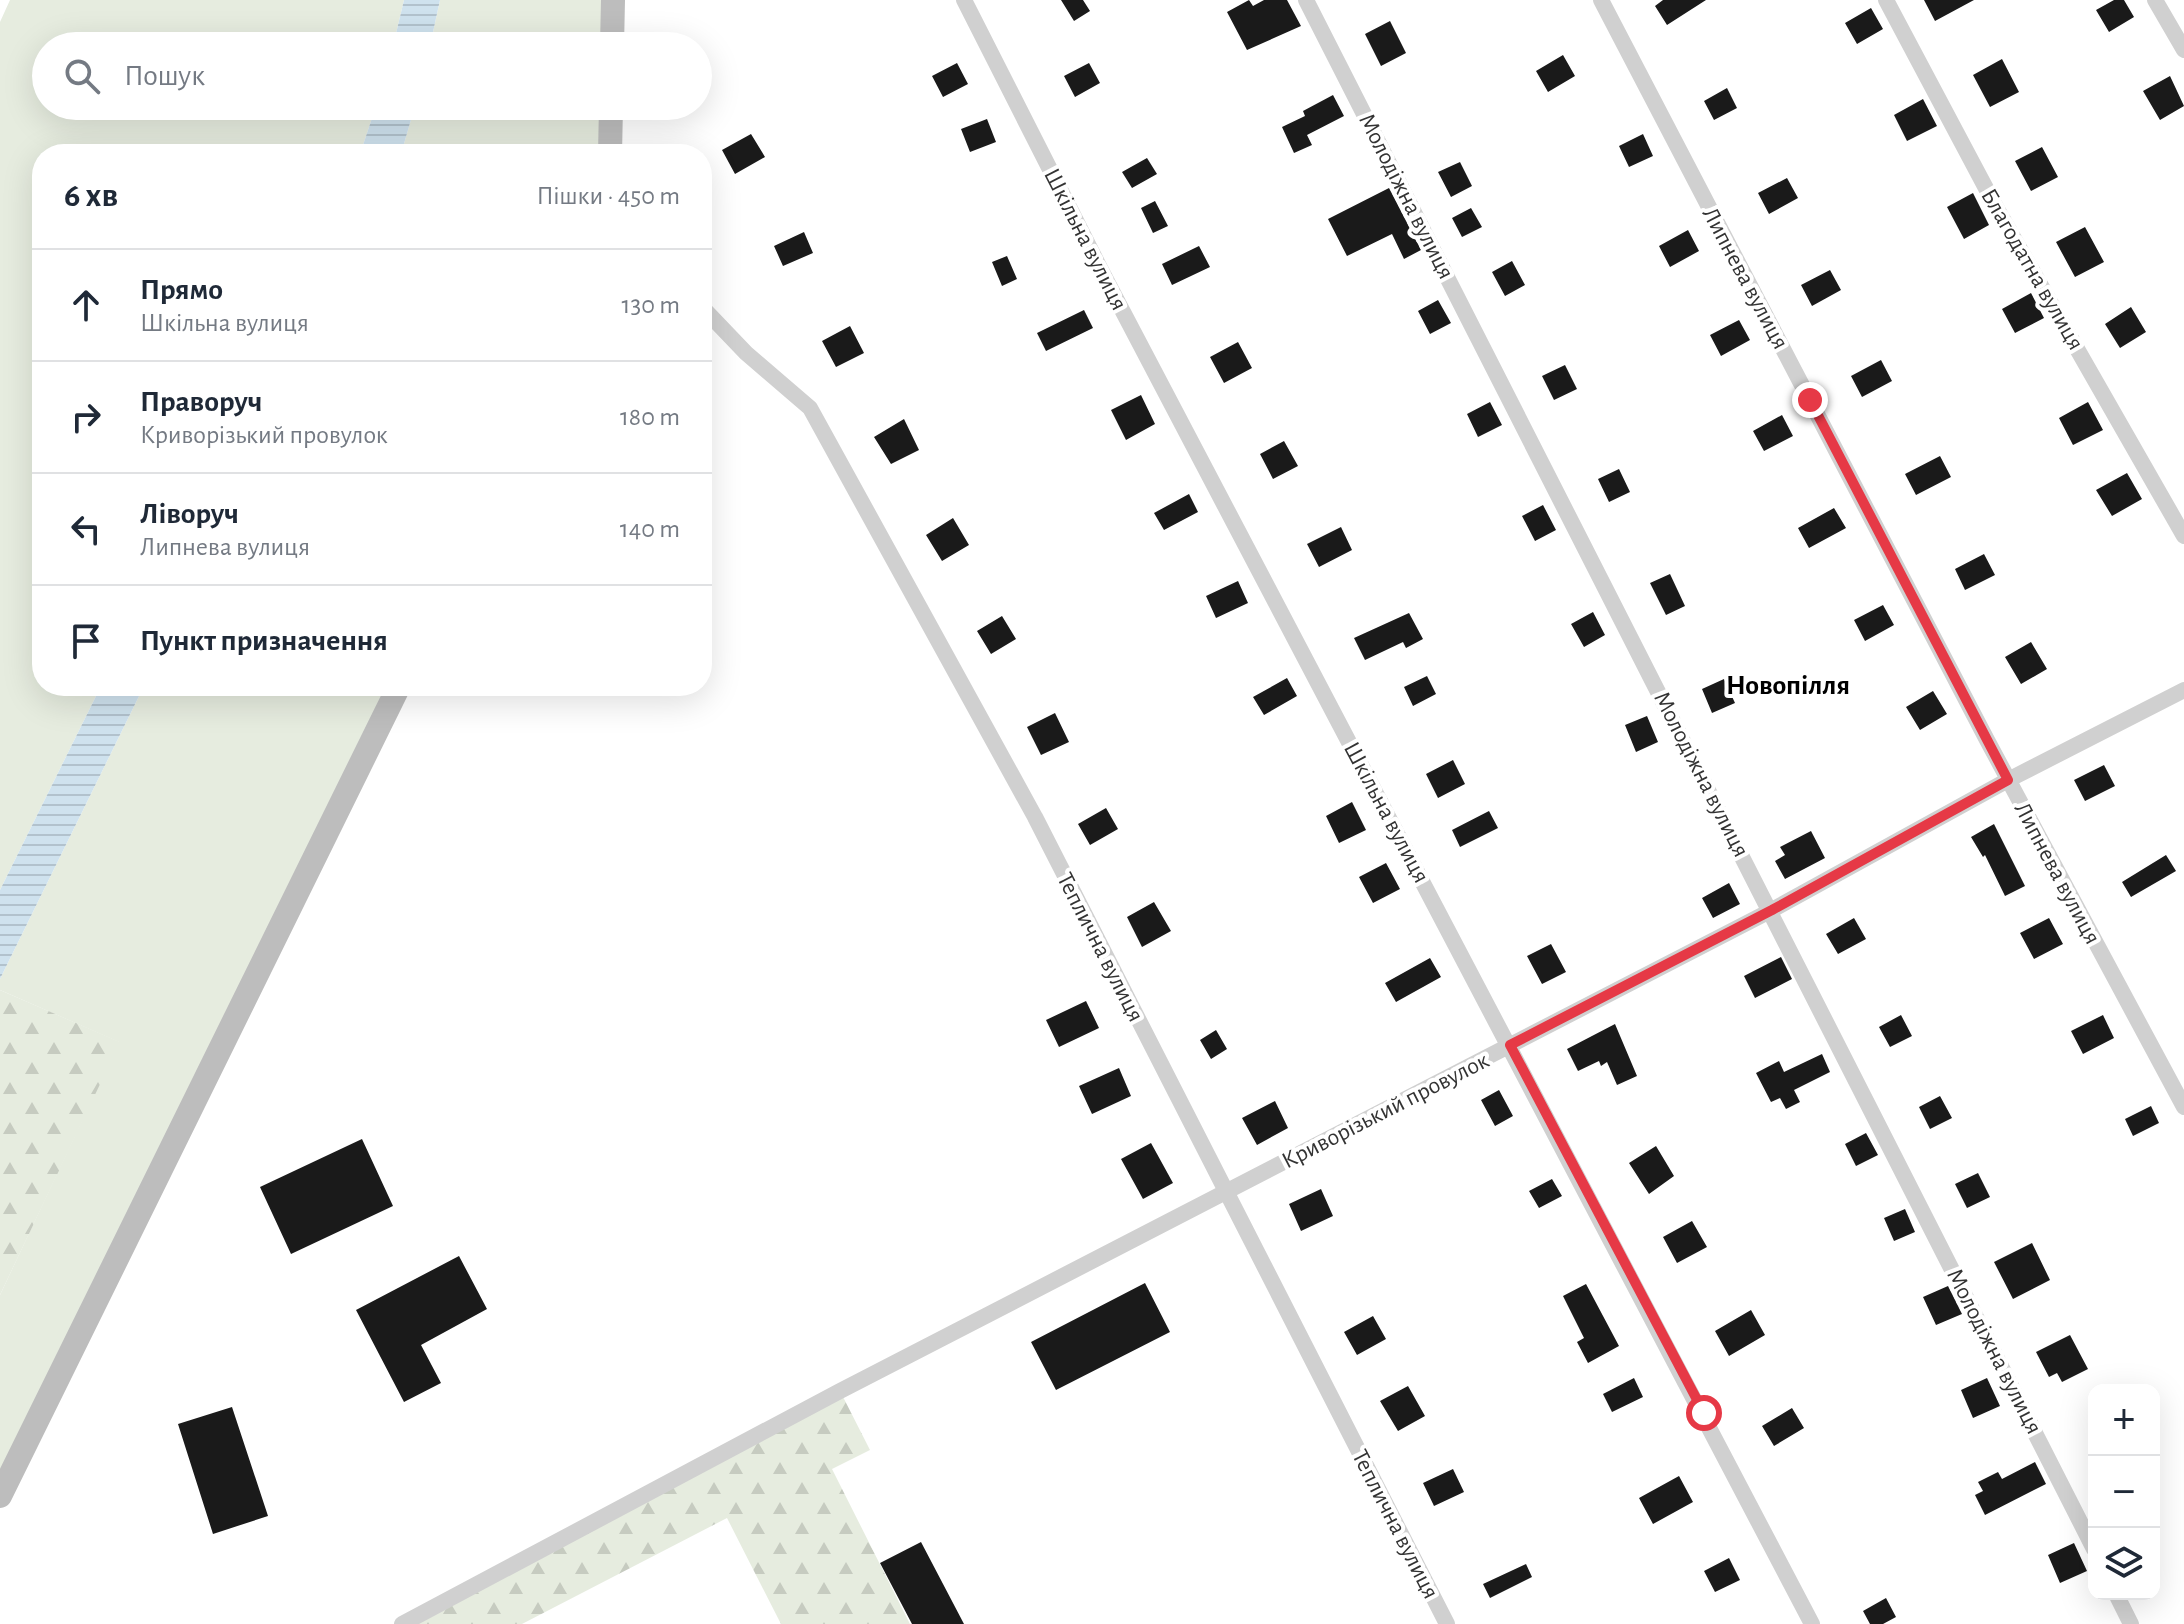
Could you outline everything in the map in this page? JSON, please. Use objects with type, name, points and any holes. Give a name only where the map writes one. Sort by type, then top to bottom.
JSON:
[{"type":"street","points":[[612,32],[613,0]]},
{"type":"street","name":"Шкільна вулиця","points":[[964,0],[1108,282],[1812,1624]]},
{"type":"street","name":"Молодіжна вулиця","points":[[1306,0],[1772,910],[2088,1537]]},
{"type":"street","name":"Липнева вулиця","points":[[1601,0],[2008,780],[2184,1107]]},
{"type":"street","name":"Благодатна вулиця","points":[[1886,0],[1997,209],[2184,536]]},
{"type":"street","points":[[2155,0],[2184,50]]},
{"type":"street","points":[[610,144],[611,120]]},
{"type":"street","name":"Теплична вулиця","points":[[712,317],[746,353],[810,408],[1035,817],[1447,1624]]},
{"type":"street","name":"Криворізький провулок","points":[[402,1624],[840,1391],[1772,910],[2008,780],[2184,690]]},
{"type":"street","points":[[0,1496],[394,696]]},
{"type":"street","points":[[2119,1600],[2131,1624]]},
{"type":"green space","points":[[10,0],[404,0],[396,32],[32,32],[32,120],[371,120],[363,144],[32,144],[32,696],[96,696],[0,890],[0,22]]},
{"type":"green space","points":[[440,0],[613,0],[612,32],[433,32]]},
{"type":"green space","points":[[411,120],[611,120],[610,144],[404,144]]},
{"type":"green space","points":[[139,696],[394,696],[0,1496],[0,1295],[119,1042],[0,990],[0,979]]},
{"type":"green space","points":[[0,990],[120,1042],[0,1295]]},
{"type":"green space","points":[[840,1391],[870,1450],[832,1469],[910,1624],[781,1624],[727,1518],[522,1624],[402,1624]]},
{"type":"water","points":[[404,0],[440,0],[433,32],[396,32]]},
{"type":"water","points":[[371,120],[411,120],[404,144],[363,144]]},
{"type":"water","points":[[96,696],[139,696],[0,979],[0,890]]},
{"type":"building","points":[[1061,0],[1083,0],[1090,11],[1074,21]]},
{"type":"building","points":[[1249,0],[1253,6],[1264,0],[1287,0],[1301,26],[1247,50],[1227,12]]},
{"type":"building","points":[[1663,0],[1706,0],[1667,25],[1655,6]]},
{"type":"building","points":[[1924,0],[1974,0],[1935,21]]},
{"type":"building","points":[[2114,0],[2124,0],[2134,17],[2109,32],[2096,10]]},
{"type":"building","points":[[1871,8],[1883,29],[1857,44],[1845,23]]},
{"type":"building","points":[[1390,21],[1406,53],[1381,66],[1365,34]]},
{"type":"building","points":[[1563,55],[1575,76],[1548,92],[1536,71]]},
{"type":"building","points":[[2002,59],[2019,92],[1990,107],[1973,75]]},
{"type":"building","points":[[957,63],[968,84],[943,97],[932,76]]},
{"type":"building","points":[[1089,63],[1100,83],[1075,97],[1064,76]]},
{"type":"building","points":[[2170,76],[2184,106],[2160,120],[2143,91]]},
{"type":"building","points":[[1727,88],[1737,108],[1714,120],[1704,101]]},
{"type":"building","points":[[1333,95],[1344,116],[1307,135],[1312,145],[1294,153],[1282,127],[1305,116],[1303,111]]},
{"type":"building","points":[[1923,99],[1937,126],[1907,141],[1894,115]]},
{"type":"building","points":[[987,119],[996,142],[970,152],[961,129]]},
{"type":"building","points":[[751,134],[765,157],[735,174],[722,150]]},
{"type":"building","points":[[1643,134],[1653,156],[1629,167],[1619,146]]},
{"type":"building","points":[[2042,147],[2058,177],[2031,191],[2015,161]]},
{"type":"building","points":[[1147,158],[1157,174],[1132,188],[1122,172]]},
{"type":"building","points":[[1460,162],[1472,186],[1451,197],[1438,172]]},
{"type":"building","points":[[1787,178],[1798,198],[1769,214],[1758,193]]},
{"type":"building","points":[[1389,188],[1421,250],[1404,259],[1392,234],[1347,256],[1328,219]]},
{"type":"building","points":[[1973,193],[1989,225],[1964,239],[1947,207]]},
{"type":"building","points":[[1155,201],[1168,226],[1153,233],[1141,208]]},
{"type":"building","points":[[1471,208],[1482,227],[1462,237],[1452,218]]},
{"type":"building","points":[[2085,227],[2104,262],[2075,277],[2056,242]]},
{"type":"building","points":[[1688,230],[1699,251],[1670,267],[1659,246]]},
{"type":"building","points":[[804,232],[813,253],[783,266],[774,246]]},
{"type":"building","points":[[1199,246],[1210,267],[1172,285],[1162,264]]},
{"type":"building","points":[[1007,256],[1017,279],[1002,286],[992,262]]},
{"type":"building","points":[[1512,261],[1525,285],[1505,296],[1492,272]]},
{"type":"building","points":[[1830,270],[1841,290],[1812,306],[1801,285]]},
{"type":"building","points":[[2031,293],[2044,318],[2015,333],[2002,309]]},
{"type":"building","points":[[1438,300],[1451,323],[1430,334],[1418,311]]},
{"type":"building","points":[[2131,307],[2146,332],[2120,348],[2105,324]]},
{"type":"building","points":[[1084,310],[1093,328],[1046,351],[1037,333]]},
{"type":"building","points":[[1739,320],[1750,340],[1721,356],[1710,335]]},
{"type":"building","points":[[850,326],[864,353],[836,367],[822,341]]},
{"type":"building","points":[[1238,342],[1252,368],[1224,383],[1210,357]]},
{"type":"building","points":[[1881,360],[1892,381],[1862,397],[1851,376]]},
{"type":"building","points":[[1565,365],[1577,389],[1554,400],[1542,376]]},
{"type":"building","points":[[1141,395],[1155,424],[1126,440],[1111,410]]},
{"type":"building","points":[[1490,402],[1502,425],[1478,437],[1467,414]]},
{"type":"building","points":[[2088,402],[2103,430],[2073,445],[2059,418]]},
{"type":"building","points":[[1782,415],[1793,436],[1764,451],[1753,431]]},
{"type":"building","points":[[904,419],[919,450],[891,464],[874,437]]},
{"type":"building","points":[[1284,441],[1298,466],[1273,479],[1260,454]]},
{"type":"building","points":[[1940,456],[1951,477],[1916,495],[1905,474]]},
{"type":"building","points":[[1619,469],[1630,492],[1609,502],[1598,479]]},
{"type":"building","points":[[2127,473],[2142,499],[2112,516],[2096,490]]},
{"type":"building","points":[[1189,494],[1198,512],[1164,530],[1154,513]]},
{"type":"building","points":[[1543,505],[1556,530],[1535,541],[1522,516]]},
{"type":"building","points":[[1834,508],[1846,528],[1809,548],[1798,528]]},
{"type":"building","points":[[953,518],[969,545],[942,561],[926,535]]},
{"type":"building","points":[[1341,527],[1352,550],[1319,567],[1307,544]]},
{"type":"building","points":[[1984,554],[1995,575],[1965,590],[1955,569]]},
{"type":"building","points":[[1670,574],[1685,606],[1666,615],[1650,583]]},
{"type":"building","points":[[1238,581],[1248,603],[1216,618],[1206,596]]},
{"type":"building","points":[[1883,605],[1894,625],[1865,641],[1854,620]]},
{"type":"building","points":[[1593,612],[1605,635],[1584,647],[1571,624]]},
{"type":"building","points":[[1409,613],[1423,639],[1406,648],[1403,642],[1365,660],[1354,638]]},
{"type":"building","points":[[1002,616],[1016,639],[991,654],[977,631]]},
{"type":"building","points":[[2031,642],[2047,669],[2021,684],[2005,657]]},
{"type":"building","points":[[1427,676],[1436,694],[1413,706],[1404,687]]},
{"type":"building","points":[[1287,678],[1297,696],[1264,715],[1253,697]]},
{"type":"building","points":[[1724,679],[1735,703],[1712,713],[1702,689]]},
{"type":"building","points":[[1933,691],[1947,714],[1920,730],[1906,707]]},
{"type":"building","points":[[1055,713],[1069,742],[1041,755],[1027,727]]},
{"type":"building","points":[[1647,716],[1658,742],[1636,752],[1625,725]]},
{"type":"building","points":[[1453,760],[1465,784],[1438,798],[1426,774]]},
{"type":"building","points":[[2104,765],[2115,786],[2085,801],[2074,780]]},
{"type":"building","points":[[1352,802],[1366,830],[1339,843],[1326,816]]},
{"type":"building","points":[[1106,808],[1118,829],[1090,845],[1078,824]]},
{"type":"building","points":[[1489,811],[1498,828],[1460,847],[1452,830]]},
{"type":"building","points":[[1994,824],[2025,886],[2005,896],[1985,855],[1983,857],[1971,837]]},
{"type":"building","points":[[1811,831],[1825,858],[1785,879],[1775,861],[1785,855],[1780,847]]},
{"type":"building","points":[[2166,855],[2176,871],[2131,897],[2122,882]]},
{"type":"building","points":[[1386,863],[1400,889],[1373,903],[1359,877]]},
{"type":"building","points":[[1729,883],[1740,904],[1713,918],[1702,898]]},
{"type":"building","points":[[1154,902],[1171,931],[1142,947],[1127,917]]},
{"type":"building","points":[[1854,918],[1866,939],[1838,954],[1826,934]]},
{"type":"building","points":[[2049,918],[2063,944],[2034,959],[2020,933]]},
{"type":"building","points":[[1551,944],[1566,972],[1542,984],[1527,956]]},
{"type":"building","points":[[1781,957],[1792,979],[1755,998],[1744,976]]},
{"type":"building","points":[[1430,958],[1441,977],[1396,1002],[1385,983]]},
{"type":"building","points":[[1086,1001],[1099,1028],[1059,1047],[1046,1020]]},
{"type":"building","points":[[1901,1015],[1912,1036],[1890,1047],[1879,1027]]},
{"type":"building","points":[[2103,1015],[2114,1038],[2083,1054],[2071,1031]]},
{"type":"building","points":[[1615,1024],[1637,1076],[1617,1085],[1607,1062],[1601,1066],[1599,1061],[1578,1071],[1567,1049]]},
{"type":"building","points":[[1216,1030],[1227,1049],[1211,1059],[1200,1040]]},
{"type":"building","points":[[1822,1054],[1830,1072],[1794,1090],[1800,1102],[1786,1109],[1780,1098],[1771,1102],[1756,1073],[1779,1061],[1784,1072]]},
{"type":"building","points":[[1119,1068],[1131,1096],[1092,1114],[1079,1086]]},
{"type":"building","points":[[1499,1090],[1513,1116],[1495,1126],[1481,1100]]},
{"type":"building","points":[[1940,1096],[1952,1118],[1930,1129],[1919,1107]]},
{"type":"building","points":[[1275,1101],[1288,1128],[1257,1145],[1242,1118]]},
{"type":"building","points":[[2151,1106],[2159,1123],[2133,1136],[2125,1119]]},
{"type":"building","points":[[1866,1133],[1878,1155],[1856,1166],[1845,1144]]},
{"type":"building","points":[[362,1139],[393,1206],[291,1254],[260,1187]]},
{"type":"building","points":[[1151,1143],[1173,1183],[1143,1199],[1121,1159]]},
{"type":"building","points":[[1656,1146],[1674,1176],[1649,1194],[1629,1163]]},
{"type":"building","points":[[1978,1173],[1990,1197],[1967,1208],[1955,1184]]},
{"type":"building","points":[[1552,1179],[1562,1196],[1539,1208],[1529,1191]]},
{"type":"building","points":[[1321,1189],[1333,1216],[1301,1231],[1289,1204]]},
{"type":"building","points":[[1905,1209],[1915,1232],[1894,1241],[1884,1218]]},
{"type":"building","points":[[1692,1221],[1707,1247],[1677,1263],[1663,1237]]},
{"type":"building","points":[[2032,1243],[2050,1280],[2013,1299],[1994,1262]]},
{"type":"building","points":[[459,1256],[487,1309],[421,1345],[441,1383],[404,1402],[356,1310]]},
{"type":"building","points":[[1145,1283],[1170,1332],[1056,1390],[1031,1342]]},
{"type":"building","points":[[1586,1284],[1619,1346],[1588,1363],[1577,1342],[1584,1338],[1563,1296]]},
{"type":"building","points":[[1948,1286],[1962,1314],[1936,1325],[1923,1297]]},
{"type":"building","points":[[1751,1310],[1765,1335],[1729,1356],[1715,1331]]},
{"type":"building","points":[[1373,1316],[1386,1339],[1357,1355],[1344,1332]]},
{"type":"building","points":[[2070,1335],[2088,1369],[2062,1382],[2057,1373],[2049,1377],[2036,1352]]},
{"type":"building","points":[[1634,1378],[1643,1397],[1612,1412],[1603,1394]]},
{"type":"building","points":[[1987,1378],[2000,1406],[1973,1418],[1961,1390]]},
{"type":"building","points":[[1408,1386],[1425,1416],[1398,1431],[1380,1401]]},
{"type":"building","points":[[232,1407],[268,1516],[213,1534],[178,1424]]},
{"type":"building","points":[[1792,1408],[1804,1428],[1774,1446],[1762,1426]]},
{"type":"building","points":[[2035,1462],[2046,1484],[1985,1515],[1975,1495],[1983,1491],[1978,1482],[1998,1472],[2002,1479]]},
{"type":"building","points":[[1453,1469],[1464,1492],[1434,1506],[1423,1483]]},
{"type":"building","points":[[1679,1476],[1693,1502],[1653,1524],[1639,1498]]},
{"type":"building","points":[[921,1542],[964,1624],[912,1624],[880,1563]]},
{"type":"building","points":[[2074,1543],[2087,1571],[2060,1583],[2048,1555]]},
{"type":"building","points":[[1729,1558],[1740,1580],[1715,1592],[1704,1571]]},
{"type":"building","points":[[1526,1564],[1532,1577],[1490,1598],[1483,1584]]},
{"type":"building","points":[[1886,1598],[1896,1617],[1883,1624],[1870,1624],[1863,1611]]},
{"type":"district","name":"Новопілля","points":[[1788,684]]},
{"type":"route","points":[[1704,1413],[1510,1045],[1772,910],[2008,780],[1810,400]]}]
